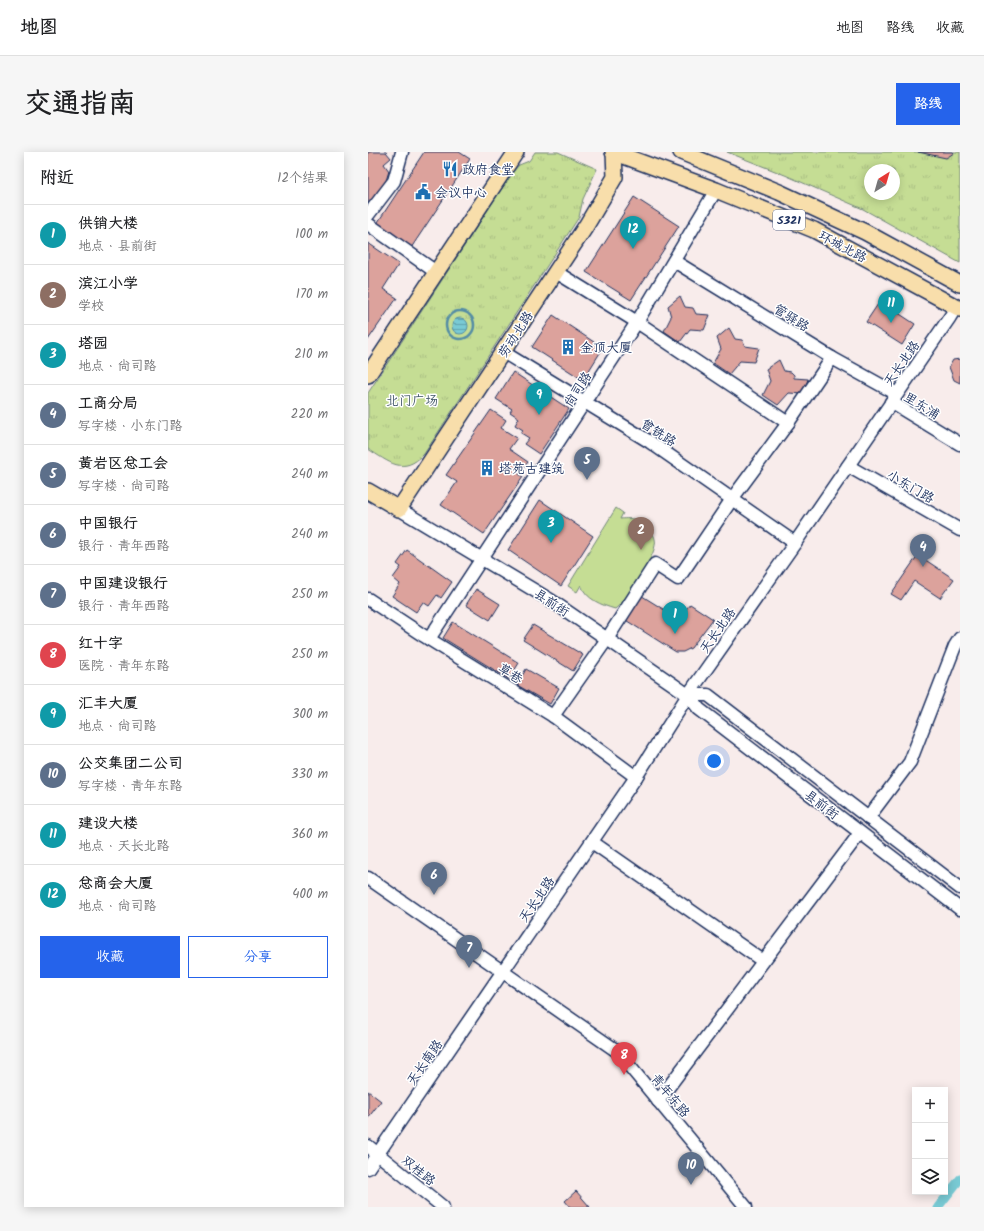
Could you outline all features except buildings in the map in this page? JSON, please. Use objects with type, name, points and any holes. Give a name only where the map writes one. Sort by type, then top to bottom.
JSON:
[{"type":"main road","points":[[368,375],[436,272],[472,221],[516,152]]},
{"type":"main road","name":"环城北路","points":[[614,152],[716,190],[814,230],[958,308]]},
{"type":"main road","name":"劳动北路","points":[[404,510],[503,352],[586,226],[615,177],[614,152]]},
{"type":"main road","name":"环城北路","points":[[681,152],[779,192],[865,232],[960,284]]},
{"type":"main road","name":"县前街","points":[[368,484],[404,510]]},
{"type":"main road","name":"县前街","points":[[368,491],[404,510]]},
{"type":"street","points":[[368,215],[394,181],[402,152]]},
{"type":"street","name":"尚司路","points":[[429,639],[638,322],[716,190]]},
{"type":"street","points":[[368,224],[436,272]]},
{"type":"street","name":"管驿路","points":[[674,261],[894,398]]},
{"type":"street","points":[[556,272],[638,322],[788,423]]},
{"type":"street","name":"天长北路","points":[[504,971],[636,777],[688,695],[795,543],[950,317],[958,308]]},
{"type":"street","name":"曾铣路","points":[[503,352],[650,442],[795,543]]},
{"type":"street","points":[[553,716],[607,639],[655,564],[678,579],[732,499],[788,423],[832,358]]},
{"type":"street","name":"里东浦","points":[[894,398],[960,444]]},
{"type":"street","name":"小东门路","points":[[848,466],[960,530]]},
{"type":"street","name":"县前街","points":[[404,510],[552,601],[688,695],[699,709],[960,910]]},
{"type":"street","name":"草巷","points":[[368,599],[429,639],[553,716],[636,777]]},
{"type":"street","points":[[868,818],[910,762],[955,646],[960,638]]},
{"type":"street","name":"县前街","points":[[688,695],[708,695],[960,888]]},
{"type":"street","points":[[658,1101],[860,833]]},
{"type":"street","points":[[592,842],[763,961]]},
{"type":"street","name":"青年东路","points":[[368,878],[504,971],[616,1051],[746,1207]]},
{"type":"street","name":"天长南路","points":[[368,1168],[504,971]]},
{"type":"street","name":"双桂路","points":[[368,1146],[443,1207]]},
{"type":"green space","name":"北门广场","points":[[535,152],[558,152],[597,169],[583,199],[579,217],[424,454],[416,461],[403,466],[389,462],[368,449],[368,393],[512,173],[519,165],[529,161]]},
{"type":"green space","points":[[727,152],[960,152],[960,263],[863,209],[785,175]]},
{"type":"green space","points":[[616,508],[623,513],[620,519],[633,519],[641,521],[645,524],[655,537],[655,545],[653,553],[643,572],[622,603],[615,609],[604,606],[590,598],[583,590],[581,585],[577,592],[568,586]]},
{"type":"water","points":[[460,318],[466,320],[468,326],[466,332],[460,334],[454,332],[452,326],[454,320]]},
{"type":"waterway","points":[[460,311],[470,315],[474,325],[470,335],[460,339],[450,335],[446,325],[450,315],[460,311]]},
{"type":"waterway","points":[[938,1207],[960,1179]]},
{"type":"place","name":"政府食堂","points":[[450,169]]},
{"type":"place","name":"会议中心","points":[[423,192]]},
{"type":"place","name":"总商会大厦","points":[[633,249]]},
{"type":"place","name":"建设大楼","points":[[891,323]]},
{"type":"place","name":"金顶大厦","points":[[568,347]]},
{"type":"place","name":"汇丰大厦","points":[[539,415]]},
{"type":"place","name":"塔苑古建筑","points":[[487,468]]},
{"type":"place","name":"黄岩区总工会","points":[[587,480]]},
{"type":"place","name":"塔园","points":[[551,543]]},
{"type":"place","name":"滨江小学","points":[[641,550]]},
{"type":"place","name":"工商分局","points":[[923,567]]},
{"type":"place","name":"供销大楼","points":[[675,634]]},
{"type":"place","name":"中国银行","points":[[434,895]]},
{"type":"place","name":"中国建设银行","points":[[469,968]]},
{"type":"place","name":"红十字","points":[[624,1075]]},
{"type":"place","name":"公交集团二公司","points":[[691,1185]]}]
